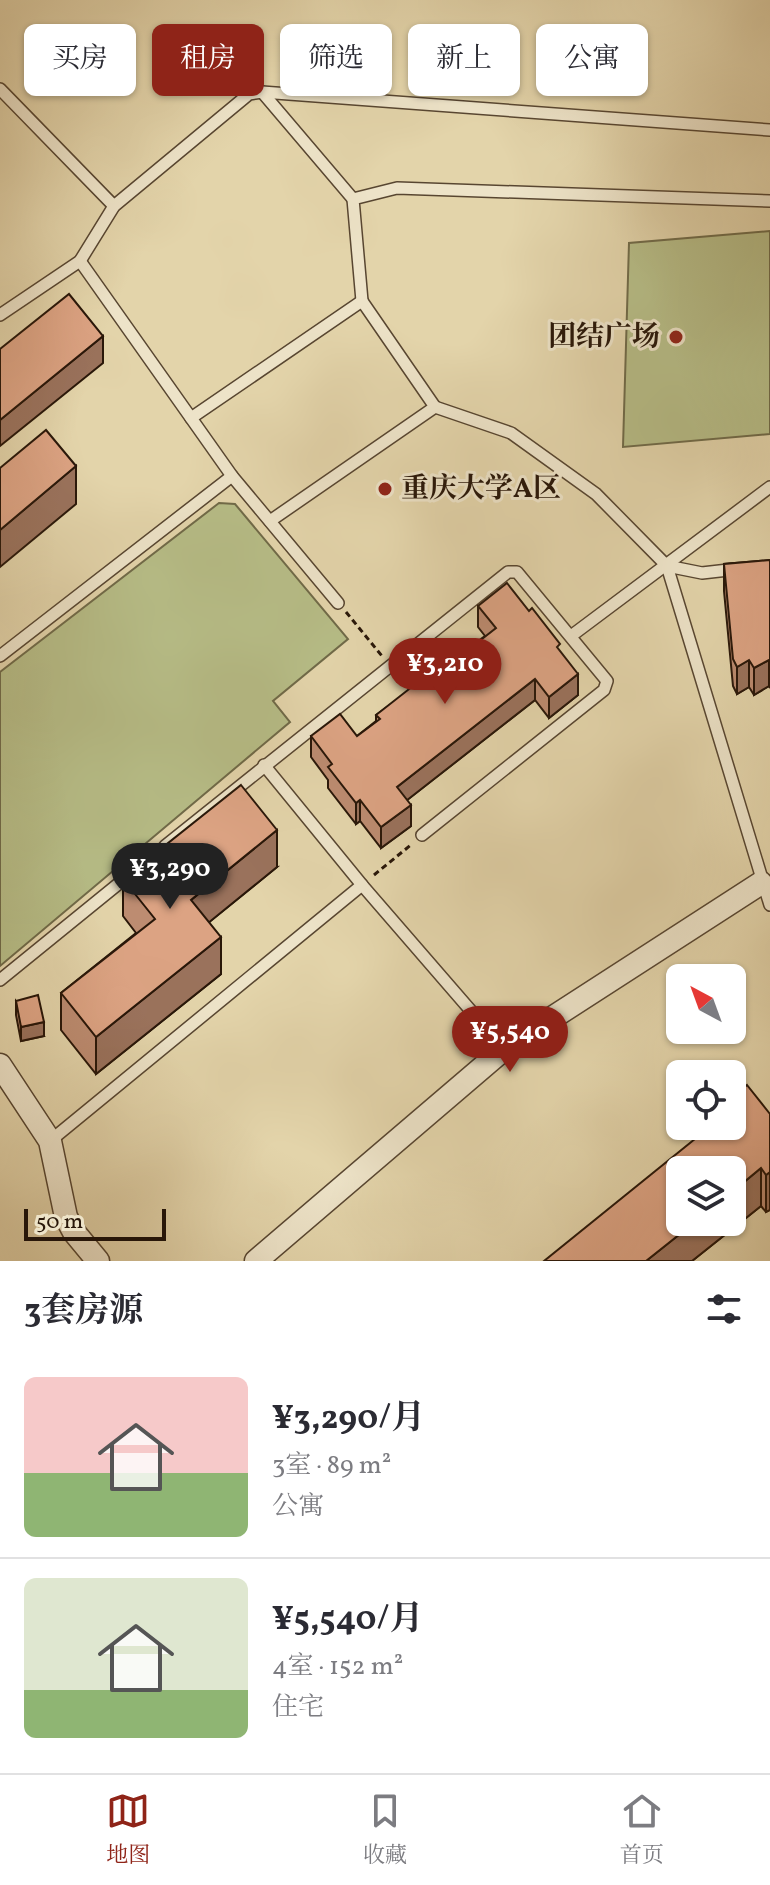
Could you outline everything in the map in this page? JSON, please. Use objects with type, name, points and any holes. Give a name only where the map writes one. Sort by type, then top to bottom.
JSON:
[{"type":"street","points":[[256,1261],[504,1049],[766,880]]},
{"type":"street","points":[[0,1065],[50,1141],[66,1217],[98,1261]]},
{"type":"lane","points":[[0,89],[114,206]]},
{"type":"lane","points":[[264,92],[770,130]]},
{"type":"lane","points":[[264,94],[353,199],[362,301],[435,407],[511,433],[596,494],[667,566],[766,880],[770,905]]},
{"type":"lane","points":[[0,315],[80,261],[114,206],[246,96]]},
{"type":"lane","points":[[353,199],[397,188],[770,201]]},
{"type":"lane","points":[[80,261],[232,476],[338,603]]},
{"type":"lane","points":[[191,418],[362,301]]},
{"type":"lane","points":[[270,521],[435,407]]},
{"type":"lane","points":[[0,656],[232,476]]},
{"type":"lane","points":[[571,636],[770,487]]},
{"type":"lane","points":[[667,566],[702,573],[756,568]]},
{"type":"lane","points":[[156,853],[508,572],[517,572],[607,681],[604,690],[422,835]]},
{"type":"lane","points":[[264,765],[362,885],[504,1049]]},
{"type":"lane","points":[[0,980],[144,863]]},
{"type":"lane","points":[[50,1141],[362,885]]},
{"type":"path","points":[[338,603],[411,691]]},
{"type":"path","points":[[362,885],[422,835]]},
{"type":"green space","name":"团结广场","points":[[770,231],[770,434],[623,447],[629,243]]},
{"type":"green space","points":[[219,503],[235,504],[348,639],[273,701],[290,722],[0,966],[0,672]]},
{"type":"building","points":[[69,294],[103,336],[0,420],[0,349]]},
{"type":"building","points":[[46,430],[76,466],[0,530],[0,468]]},
{"type":"building","points":[[770,560],[770,661],[754,668],[749,660],[737,667],[733,659],[724,564]]},
{"type":"building","points":[[507,583],[529,611],[532,608],[578,674],[549,697],[535,679],[397,787],[411,805],[381,827],[360,800],[356,803],[328,767],[332,764],[311,736],[340,714],[357,736],[380,719],[376,715],[469,642],[473,646],[496,628],[478,606]]},
{"type":"building","points":[[241,785],[277,830],[191,900],[221,937],[96,1037],[61,993],[155,919],[123,879]]},
{"type":"building","points":[[38,995],[44,1022],[21,1027],[16,1001]]},
{"type":"building","points":[[746,1086],[770,1114],[770,1172],[766,1175],[761,1168],[746,1180],[746,1156],[674,1156],[694,1140],[746,1140]]},
{"type":"building","points":[[666,1162],[666,1236],[677,1236],[646,1261],[544,1261]]},
{"type":"place","name":"团结广场","points":[[676,337]]},
{"type":"place","name":"重庆大学A区","points":[[385,489]]}]
